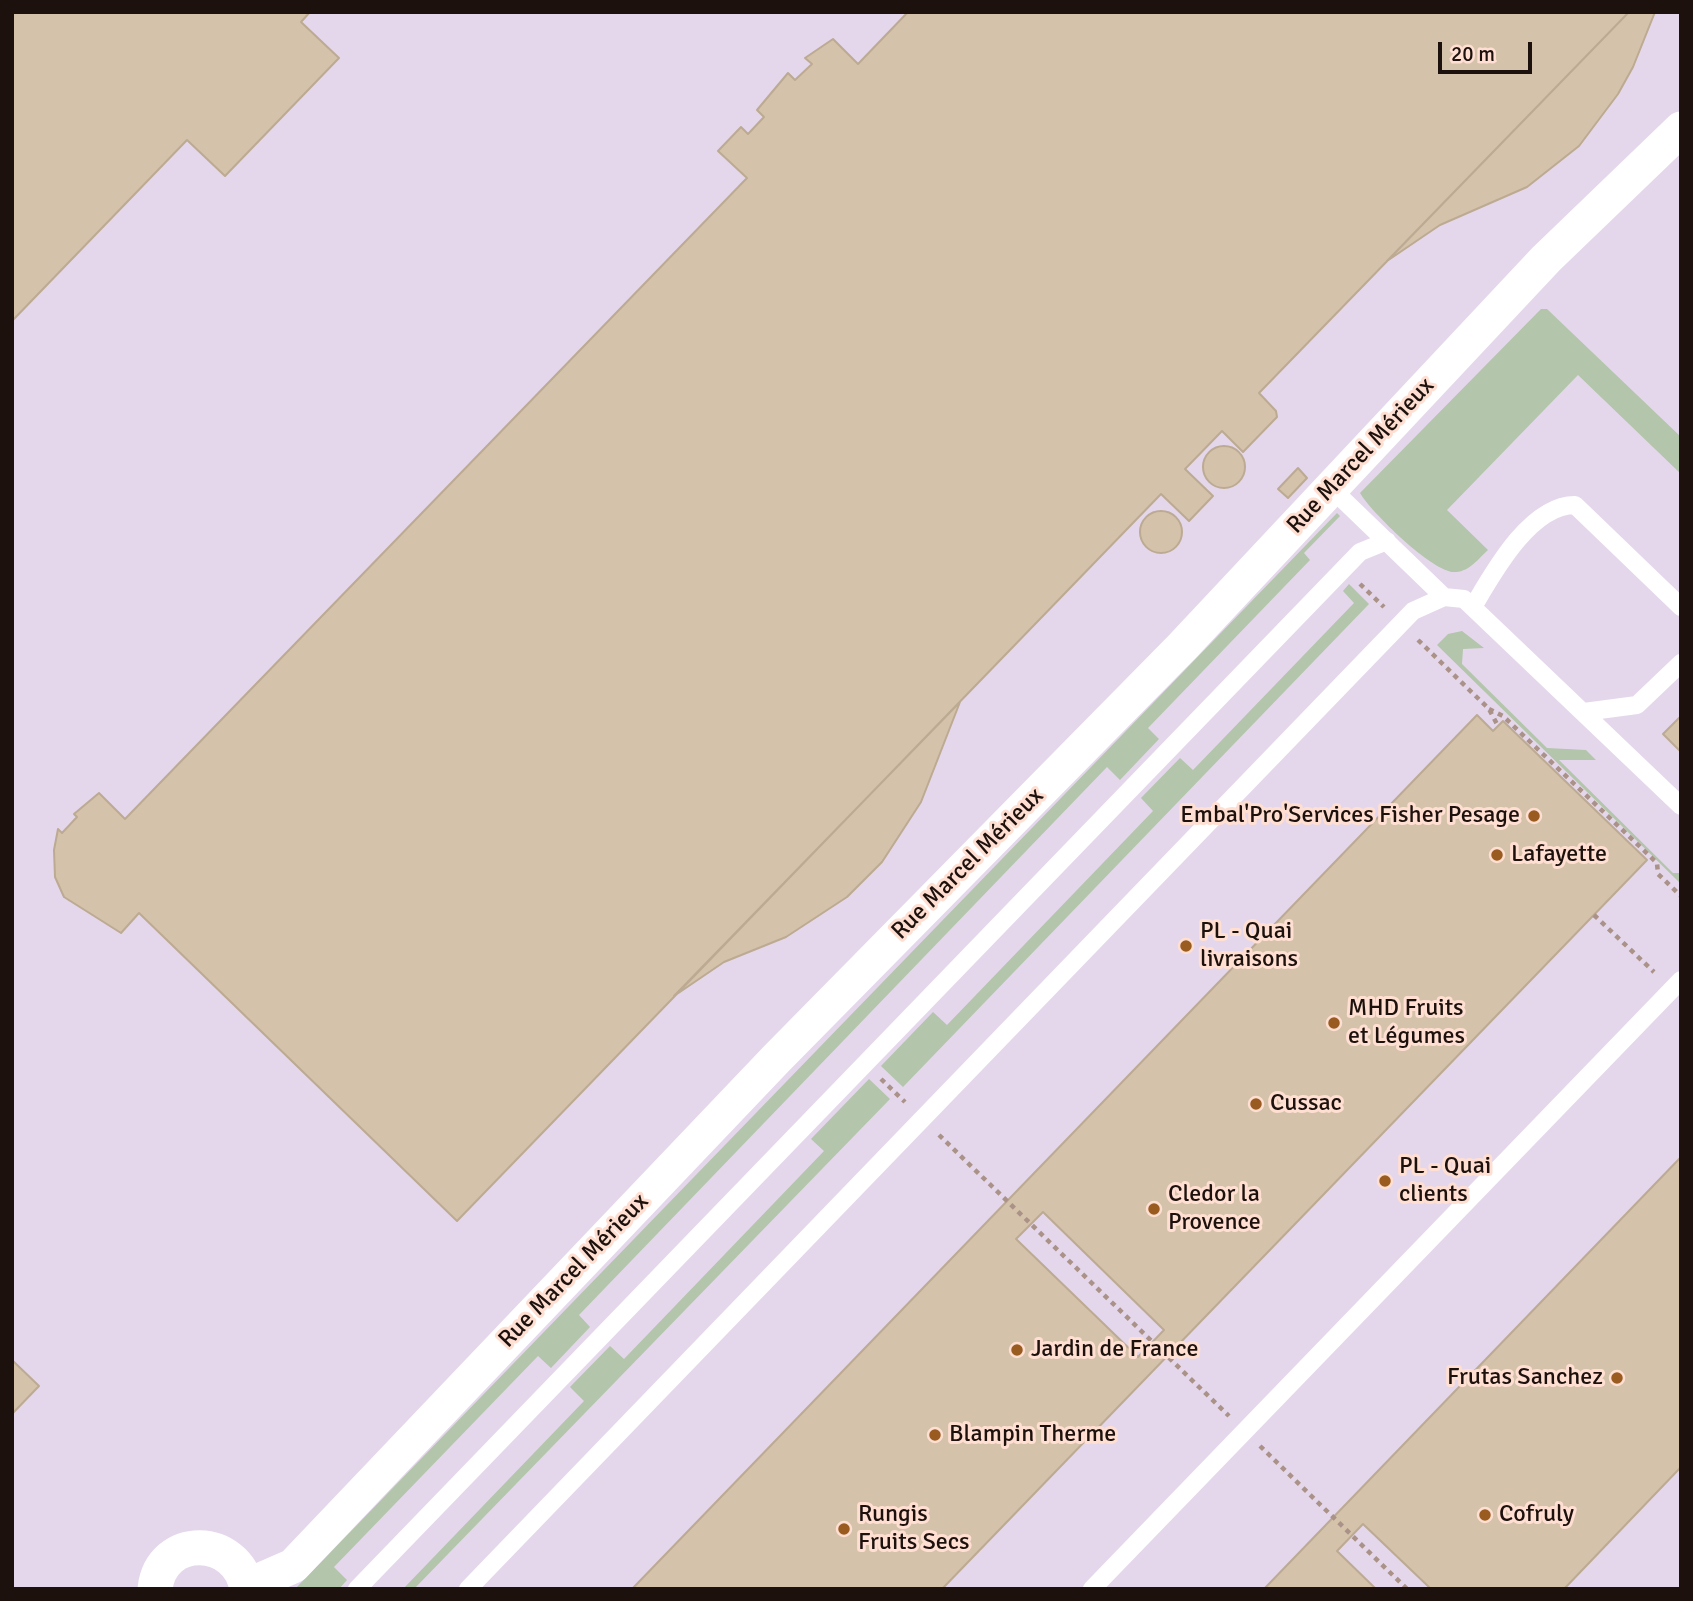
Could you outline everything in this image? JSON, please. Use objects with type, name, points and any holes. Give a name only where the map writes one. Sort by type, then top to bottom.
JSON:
[{"type":"street","name":"Rue Marcel Mérieux","points":[[155,1589],[162,1566],[173,1555],[187,1548],[204,1546],[219,1550],[232,1559],[242,1571],[247,1588],[293,1566],[778,1058],[1182,647],[1546,259],[1681,129]]},
{"type":"lane","points":[[1331,488],[1444,597]]},
{"type":"lane","points":[[1473,607],[1499,563],[1536,521],[1562,505],[1575,505],[1681,607]]},
{"type":"lane","points":[[357,1589],[1360,552],[1387,541]]},
{"type":"lane","points":[[468,1589],[1401,623],[1427,602],[1444,597],[1464,599],[1681,806]]},
{"type":"lane","points":[[1584,712],[1637,705],[1681,663]]},
{"type":"lane","points":[[1092,1589],[1676,985]]},
{"type":"path","points":[[1344,569],[1489,709],[1498,726]]},
{"type":"path","points":[[1489,709],[1503,716],[1657,863],[1658,874],[1681,895]]},
{"type":"path","points":[[1594,915],[1676,985]]},
{"type":"path","points":[[865,1063],[1407,1589]]},
{"type":"shaded area","points":[[12,12],[1681,12],[1681,1589],[12,1589]]},
{"type":"green space","points":[[1541,309],[1547,309],[1681,437],[1681,474],[1578,375],[1447,510],[1488,550],[1466,569],[1456,572],[1446,570],[1404,541],[1360,493]]},
{"type":"green space","points":[[1337,513],[1340,516],[1304,553],[1310,560],[1148,728],[1159,739],[1120,780],[1107,767],[579,1315],[590,1327],[551,1368],[538,1356],[334,1567],[347,1580],[339,1589],[295,1589]]},
{"type":"green space","points":[[1349,584],[1369,604],[903,1087],[881,1066],[933,1012],[947,1025],[1153,811],[1141,798],[1180,758],[1193,770],[1354,603],[1343,591]]},
{"type":"green space","points":[[1462,631],[1484,648],[1463,649],[1462,664],[1547,748],[1586,750],[1596,760],[1559,760],[1673,873],[1681,873],[1681,884],[1437,645],[1448,634]]},
{"type":"green space","points":[[869,1079],[890,1099],[414,1589],[403,1589],[584,1401],[570,1387],[610,1346],[624,1359],[824,1151],[811,1139]]},
{"type":"building","points":[[12,12],[310,12],[301,22],[339,58],[225,176],[187,140],[12,321]]},
{"type":"building","points":[[908,12],[1629,12],[1259,393],[1276,411],[1277,417],[1243,452],[1222,431],[1185,469],[1213,496],[1189,521],[1161,494],[457,1221],[139,913],[121,933],[64,897],[55,877],[54,850],[58,829],[62,833],[77,817],[74,814],[99,793],[125,819],[747,178],[718,151],[741,127],[748,134],[764,117],[757,110],[788,73],[795,80],[812,64],[805,58],[833,39],[858,64]]},
{"type":"building","points":[[1629,12],[1655,12],[1633,67],[1618,94],[1579,146],[1527,187],[1440,225],[1387,261]]},
{"type":"building","points":[[1224,446],[1239,452],[1245,467],[1239,482],[1224,488],[1209,482],[1203,467],[1209,452]]},
{"type":"building","points":[[1298,468],[1307,478],[1288,498],[1278,489]]},
{"type":"building","points":[[1161,511],[1176,517],[1182,532],[1176,547],[1161,553],[1146,547],[1140,532],[1146,517]]},
{"type":"building","points":[[960,702],[921,802],[882,862],[847,897],[786,937],[724,962],[674,996]]},
{"type":"building","points":[[1477,715],[1493,731],[1503,721],[1647,860],[942,1589],[632,1589]],"holes":[[[1043,1212],[1164,1330],[1138,1357],[1016,1239]]]},
{"type":"building","points":[[1681,716],[1681,752],[1663,734]]},
{"type":"building","points":[[1681,1157],[1681,1467],[1564,1589],[1431,1589],[1363,1524],[1337,1551],[1376,1589],[1264,1589]]},
{"type":"building","points":[[12,1360],[39,1386],[12,1414]]},
{"type":"place","name":"Embal'Pro'Services Fisher Pesage","points":[[1534,816]]},
{"type":"place","name":"Lafayette","points":[[1497,855]]},
{"type":"place","name":"PL - Quai livraisons","points":[[1186,946]]},
{"type":"place","name":"MHD Fruits et Légumes","points":[[1334,1023]]},
{"type":"place","name":"Cussac","points":[[1256,1104]]},
{"type":"place","name":"PL - Quai clients","points":[[1385,1181]]},
{"type":"place","name":"Cledor la Provence","points":[[1154,1209]]},
{"type":"place","name":"Jardin de France","points":[[1017,1350]]},
{"type":"place","name":"Frutas Sanchez","points":[[1617,1378]]},
{"type":"place","name":"Blampin Therme","points":[[935,1435]]},
{"type":"place","name":"Cofruly","points":[[1485,1515]]},
{"type":"place","name":"Rungis Fruits Secs","points":[[844,1529]]}]
